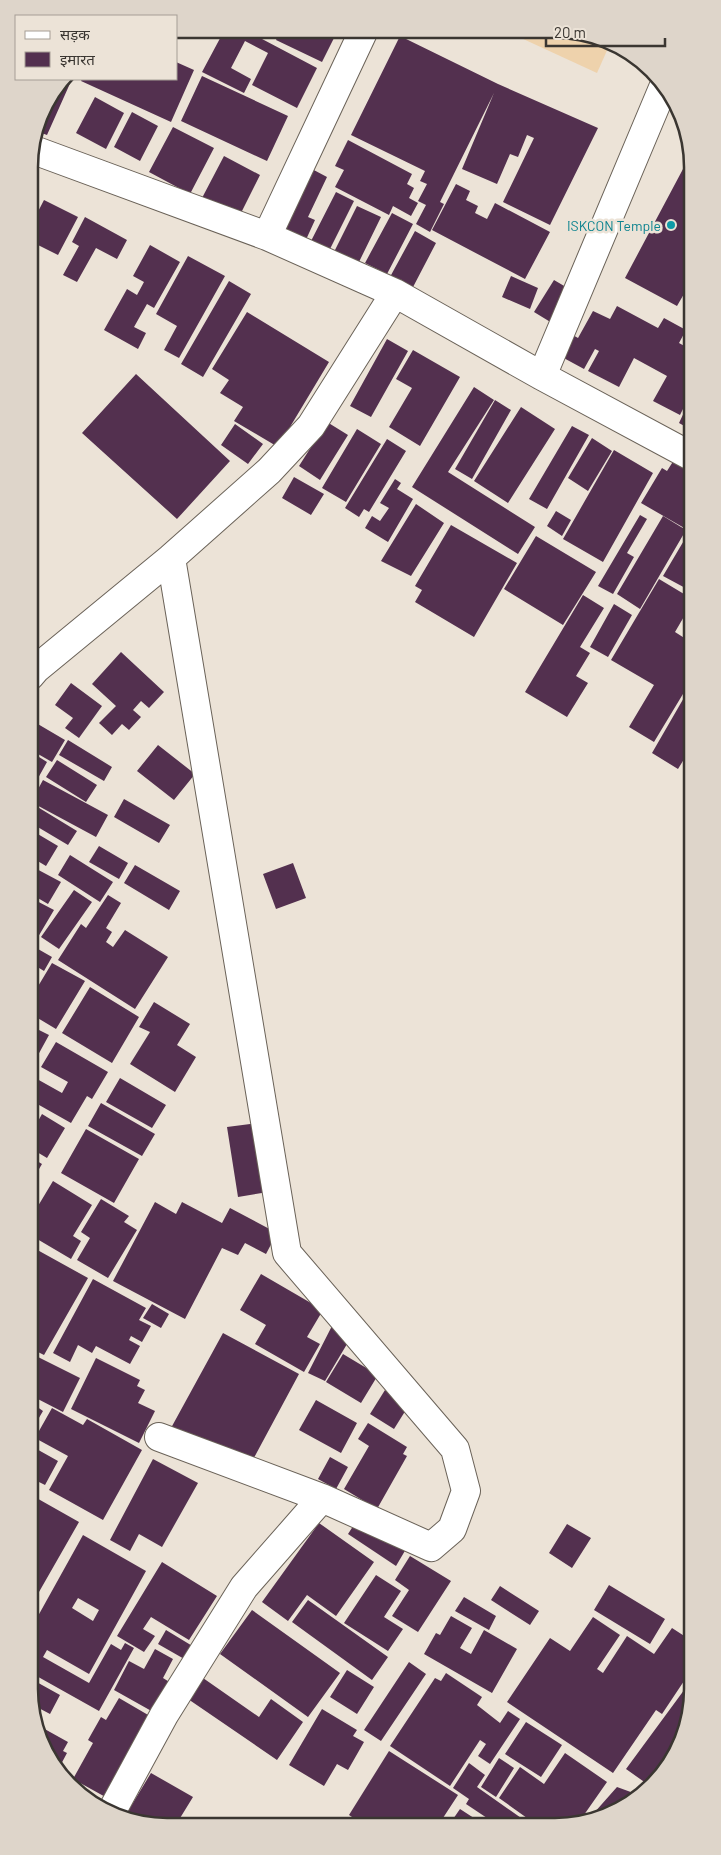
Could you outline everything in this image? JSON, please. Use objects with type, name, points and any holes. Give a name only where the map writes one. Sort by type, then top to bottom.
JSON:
[{"type":"street","points":[[267,236],[360,38]]},
{"type":"street","points":[[542,376],[661,94]]},
{"type":"street","points":[[39,152],[267,236],[395,293],[684,453]]},
{"type":"street","points":[[38,667],[171,558],[269,471],[312,426],[395,293]]},
{"type":"street","points":[[159,1437],[322,1498],[431,1547],[452,1529],[466,1491],[455,1449],[287,1252],[171,558]]},
{"type":"street","points":[[114,1807],[164,1715],[244,1587],[322,1498]]},
{"type":"shaded area","points":[[521,38],[563,38],[596,44],[608,49],[597,73]]},
{"type":"building","points":[[220,38],[260,38],[317,68],[297,108],[252,85],[268,53],[245,41],[231,68],[251,79],[244,93],[202,72]]},
{"type":"building","points":[[277,38],[334,38],[322,62],[276,40]]},
{"type":"building","points":[[399,38],[404,38],[498,84],[598,128],[550,225],[503,202],[534,138],[527,135],[518,157],[510,154],[497,184],[462,169],[494,93],[440,202],[444,204],[430,232],[416,224],[426,205],[418,201],[427,184],[420,181],[425,171],[351,135]]},
{"type":"building","points":[[178,63],[194,70],[171,122],[81,81],[178,80]]},
{"type":"building","points":[[202,76],[288,116],[267,161],[181,121]]},
{"type":"building","points":[[71,81],[47,135],[42,133],[47,117],[59,95]]},
{"type":"building","points":[[95,97],[124,113],[106,149],[76,133]]},
{"type":"building","points":[[132,112],[158,126],[140,161],[114,147]]},
{"type":"building","points":[[173,127],[214,148],[190,194],[149,172]]},
{"type":"building","points":[[348,140],[412,174],[407,184],[414,188],[409,198],[418,203],[411,216],[393,206],[389,215],[335,187],[344,170],[335,166]]},
{"type":"building","points":[[224,156],[260,175],[239,217],[202,198]]},
{"type":"building","points":[[310,168],[327,177],[308,217],[315,220],[304,244],[279,232]]},
{"type":"building","name":"ISKCON Temple","points":[[684,169],[684,294],[677,306],[625,278]]},
{"type":"building","points":[[456,184],[470,191],[466,200],[478,206],[475,213],[487,219],[495,203],[550,232],[525,279],[432,230]]},
{"type":"building","points":[[336,192],[354,201],[328,253],[310,243]]},
{"type":"building","points":[[44,200],[78,217],[58,255],[38,245],[38,212]]},
{"type":"building","points":[[357,206],[381,217],[358,264],[334,252]]},
{"type":"building","points":[[392,213],[413,224],[387,274],[365,263]]},
{"type":"building","points":[[85,217],[127,240],[117,259],[96,248],[77,282],[63,275],[79,246],[72,242]]},
{"type":"building","points":[[415,231],[436,243],[412,289],[390,277]]},
{"type":"building","points":[[150,245],[180,262],[154,308],[147,304],[134,327],[146,333],[138,349],[104,330],[127,289],[137,295],[144,282],[133,276]]},
{"type":"building","points":[[188,256],[225,276],[179,358],[164,350],[177,326],[156,314]]},
{"type":"building","points":[[511,276],[538,288],[530,309],[502,297]]},
{"type":"building","points":[[554,280],[571,290],[552,323],[534,312]]},
{"type":"building","points":[[229,281],[251,294],[203,377],[181,364]]},
{"type":"building","points":[[617,306],[658,328],[664,318],[684,329],[684,334],[679,343],[684,346],[684,407],[680,415],[653,401],[667,376],[634,358],[619,387],[588,371],[599,351],[595,349],[584,369],[560,356],[571,334],[578,338],[593,311],[610,319]]},
{"type":"building","points":[[247,312],[329,362],[278,447],[234,421],[243,407],[220,393],[229,380],[212,369]]},
{"type":"building","points":[[387,339],[408,351],[371,417],[350,406]]},
{"type":"building","points":[[413,350],[460,377],[420,446],[389,427],[412,388],[396,379]]},
{"type":"building","points":[[136,374],[230,461],[177,519],[82,433]]},
{"type":"building","points":[[474,387],[494,400],[448,472],[535,527],[518,554],[412,487]]},
{"type":"building","points":[[495,400],[511,410],[472,479],[455,469]]},
{"type":"building","points":[[521,407],[555,429],[508,503],[474,481]]},
{"type":"building","points":[[684,413],[684,426],[679,423]]},
{"type":"building","points":[[327,422],[348,435],[320,480],[299,466]]},
{"type":"building","points":[[235,424],[263,444],[248,464],[221,445]]},
{"type":"building","points":[[572,426],[589,435],[547,509],[529,499]]},
{"type":"building","points":[[357,429],[381,444],[346,502],[322,488]]},
{"type":"building","points":[[592,438],[612,451],[588,491],[568,478]]},
{"type":"building","points":[[387,439],[406,451],[369,512],[364,509],[359,517],[345,508]]},
{"type":"building","points":[[614,450],[653,473],[603,562],[563,539]]},
{"type":"building","points":[[674,460],[684,465],[684,528],[641,503],[662,468],[667,471]]},
{"type":"building","points":[[294,477],[324,494],[311,515],[282,498]]},
{"type":"building","points":[[395,479],[401,483],[397,489],[413,499],[388,542],[365,528],[372,516],[380,521],[389,508],[380,503]]},
{"type":"building","points":[[416,504],[444,523],[411,576],[381,561]]},
{"type":"building","points":[[556,511],[571,520],[562,536],[547,526]]},
{"type":"building","points":[[640,515],[647,519],[627,553],[634,557],[613,594],[598,586]]},
{"type":"building","points":[[663,516],[684,529],[684,534],[640,609],[617,594]]},
{"type":"building","points":[[451,525],[517,563],[474,637],[415,602],[422,590],[415,586]]},
{"type":"building","points":[[536,536],[596,572],[563,625],[504,589]]},
{"type":"building","points":[[684,541],[684,587],[663,576]]},
{"type":"building","points":[[659,579],[684,594],[684,617],[675,632],[684,638],[684,693],[654,742],[629,727],[654,685],[611,660]]},
{"type":"building","points":[[583,595],[604,608],[580,647],[590,653],[576,676],[588,683],[567,717],[525,692]]},
{"type":"building","points":[[614,604],[632,615],[608,657],[590,647]]},
{"type":"building","points":[[121,652],[164,692],[149,708],[141,701],[133,710],[141,717],[129,730],[122,724],[112,735],[99,723],[116,706],[92,684]]},
{"type":"building","points":[[71,683],[102,706],[79,738],[65,728],[73,718],[55,705]]},
{"type":"building","points":[[684,698],[684,760],[678,769],[652,753]]},
{"type":"building","points":[[38,724],[65,740],[52,762],[38,754]]},
{"type":"building","points":[[68,740],[112,767],[104,781],[59,755]]},
{"type":"building","points":[[158,745],[195,774],[174,800],[137,771]]},
{"type":"building","points":[[38,756],[47,762],[38,778]]},
{"type":"building","points":[[57,760],[97,785],[86,802],[46,777]]},
{"type":"building","points":[[43,780],[108,815],[96,837],[38,806],[38,789]]},
{"type":"building","points":[[124,799],[170,825],[159,843],[114,817]]},
{"type":"building","points":[[38,807],[77,831],[68,845],[38,827]]},
{"type":"building","points":[[38,834],[58,846],[46,866],[38,861]]},
{"type":"building","points":[[99,846],[128,863],[119,879],[89,862]]},
{"type":"building","points":[[70,855],[113,882],[100,902],[58,875]]},
{"type":"building","points":[[293,863],[306,898],[276,909],[263,874]]},
{"type":"building","points":[[135,865],[180,891],[169,910],[124,883]]},
{"type":"building","points":[[38,870],[61,882],[48,904],[38,898]]},
{"type":"building","points":[[74,890],[92,902],[59,949],[41,937]]},
{"type":"building","points":[[108,895],[121,903],[106,928],[112,932],[106,942],[113,947],[125,930],[168,957],[135,1009],[58,960],[81,924],[86,928]]},
{"type":"building","points":[[38,902],[54,910],[38,937]]},
{"type":"building","points":[[38,949],[52,957],[44,971],[38,967]]},
{"type":"building","points":[[52,963],[85,981],[56,1029],[38,1018],[38,986]]},
{"type":"building","points":[[90,987],[139,1017],[112,1063],[62,1033]]},
{"type":"building","points":[[154,1002],[190,1024],[177,1045],[196,1057],[175,1092],[130,1064],[150,1032],[139,1027]]},
{"type":"building","points":[[38,1030],[49,1035],[38,1055]]},
{"type":"building","points":[[56,1042],[108,1072],[92,1099],[87,1096],[71,1123],[38,1104],[38,1080],[62,1093],[68,1082],[41,1067]]},
{"type":"building","points":[[120,1078],[166,1105],[152,1128],[106,1102]]},
{"type":"building","points":[[101,1103],[155,1134],[142,1156],[88,1126]]},
{"type":"building","points":[[42,1114],[65,1128],[47,1158],[38,1153],[38,1121]]},
{"type":"building","points":[[257,1123],[268,1192],[238,1197],[227,1127]]},
{"type":"building","points":[[86,1129],[139,1159],[114,1203],[61,1173]]},
{"type":"building","points":[[38,1162],[42,1164],[38,1171]]},
{"type":"building","points":[[53,1181],[92,1205],[73,1236],[81,1241],[71,1259],[38,1240],[38,1206]]},
{"type":"building","points":[[101,1199],[129,1216],[124,1222],[137,1230],[108,1278],[77,1260],[90,1238],[81,1232]]},
{"type":"building","points":[[155,1202],[176,1214],[182,1202],[222,1223],[230,1208],[277,1233],[266,1254],[245,1243],[238,1255],[222,1248],[185,1319],[113,1281]]},
{"type":"building","points":[[38,1250],[88,1278],[44,1355],[38,1352]]},
{"type":"building","points":[[261,1274],[323,1310],[307,1337],[320,1344],[304,1372],[255,1344],[266,1325],[240,1310]]},
{"type":"building","points":[[93,1279],[146,1308],[139,1320],[151,1326],[142,1342],[131,1336],[129,1340],[140,1346],[130,1364],[96,1346],[92,1353],[78,1345],[70,1362],[53,1353]]},
{"type":"building","points":[[152,1304],[169,1314],[161,1328],[143,1318]]},
{"type":"building","points":[[335,1320],[350,1339],[325,1381],[308,1373]]},
{"type":"building","points":[[223,1333],[299,1374],[248,1469],[171,1428]]},
{"type":"building","points":[[343,1354],[378,1375],[361,1403],[326,1382]]},
{"type":"building","points":[[38,1357],[80,1378],[63,1412],[38,1399]]},
{"type":"building","points":[[96,1358],[140,1380],[137,1386],[145,1390],[138,1403],[155,1411],[139,1443],[71,1409]]},
{"type":"building","points":[[385,1390],[409,1405],[394,1429],[370,1414]]},
{"type":"building","points":[[316,1400],[357,1423],[341,1453],[299,1430]]},
{"type":"building","points":[[38,1408],[43,1411],[38,1420]]},
{"type":"building","points":[[52,1408],[83,1425],[87,1419],[142,1450],[103,1520],[49,1490],[68,1456],[38,1440],[38,1433]]},
{"type":"building","points":[[368,1423],[407,1447],[403,1454],[407,1456],[377,1509],[344,1489],[369,1446],[358,1439]]},
{"type":"building","points":[[38,1450],[58,1461],[45,1485],[38,1482]]},
{"type":"building","points":[[330,1457],[348,1467],[336,1489],[318,1479]]},
{"type":"building","points":[[153,1459],[198,1483],[162,1547],[139,1534],[130,1551],[110,1540]]},
{"type":"building","points":[[38,1499],[79,1522],[38,1594]]},
{"type":"building","points":[[359,1517],[406,1549],[396,1566],[348,1534]]},
{"type":"building","points":[[319,1523],[374,1562],[336,1616],[307,1595],[288,1621],[262,1602]]},
{"type":"building","points":[[567,1524],[591,1538],[572,1568],[549,1553]]},
{"type":"building","points":[[83,1535],[146,1571],[89,1674],[47,1650],[43,1657],[89,1683],[111,1644],[121,1650],[125,1643],[134,1648],[99,1711],[38,1677],[38,1616]],"holes":[[[78,1598],[99,1610],[93,1621],[72,1608]]]},
{"type":"building","points":[[410,1556],[451,1581],[418,1632],[392,1616],[409,1590],[395,1580]]},
{"type":"building","points":[[162,1562],[217,1596],[189,1640],[151,1617],[143,1629],[155,1636],[144,1652],[117,1636]]},
{"type":"building","points":[[376,1575],[401,1591],[384,1617],[403,1629],[388,1651],[344,1623]]},
{"type":"building","points":[[609,1585],[665,1619],[650,1644],[594,1610]]},
{"type":"building","points":[[500,1586],[539,1611],[530,1625],[491,1600]]},
{"type":"building","points":[[464,1597],[496,1616],[489,1630],[455,1611]]},
{"type":"building","points":[[308,1600],[388,1657],[372,1680],[292,1622]]},
{"type":"building","points":[[252,1610],[340,1673],[308,1717],[220,1654]]},
{"type":"building","points":[[451,1616],[472,1628],[460,1648],[471,1654],[484,1630],[517,1649],[492,1693],[424,1654],[436,1633],[440,1635]]},
{"type":"building","points":[[593,1617],[620,1635],[597,1669],[603,1673],[627,1636],[654,1654],[672,1628],[683,1635],[683,1682],[662,1714],[656,1710],[613,1773],[507,1702],[550,1638],[570,1651]]},
{"type":"building","points":[[166,1630],[194,1647],[186,1660],[158,1644]]},
{"type":"building","points":[[155,1649],[173,1659],[163,1678],[171,1683],[155,1713],[114,1690],[129,1661],[144,1669]]},
{"type":"building","points":[[409,1662],[426,1674],[381,1741],[364,1730]]},
{"type":"building","points":[[347,1670],[374,1687],[357,1714],[330,1697]]},
{"type":"building","points":[[446,1673],[482,1697],[477,1705],[500,1723],[508,1711],[520,1719],[490,1764],[478,1756],[486,1744],[480,1740],[450,1786],[390,1746],[435,1678],[441,1681]]},
{"type":"building","points":[[203,1678],[259,1717],[271,1699],[303,1722],[277,1760],[188,1699]]},
{"type":"building","points":[[38,1683],[60,1695],[50,1714],[40,1709]]},
{"type":"building","points":[[683,1692],[681,1714],[674,1738],[657,1767],[644,1782],[626,1769]]},
{"type":"building","points":[[119,1698],[155,1719],[109,1799],[73,1778],[93,1743],[88,1740],[101,1717],[106,1720]]},
{"type":"building","points":[[322,1709],[357,1730],[353,1736],[364,1742],[348,1770],[337,1764],[324,1786],[289,1765]]},
{"type":"building","points":[[526,1722],[562,1745],[541,1777],[505,1754]]},
{"type":"building","points":[[44,1729],[68,1742],[63,1751],[67,1753],[62,1763],[47,1738]]},
{"type":"building","points":[[389,1751],[458,1795],[443,1818],[354,1818],[349,1815]]},
{"type":"building","points":[[565,1753],[607,1782],[585,1814],[571,1816],[527,1818],[499,1798],[520,1767],[544,1784]]},
{"type":"building","points":[[499,1758],[514,1768],[496,1797],[481,1787]]},
{"type":"building","points":[[469,1763],[485,1775],[477,1787],[521,1818],[487,1818],[466,1804],[469,1799],[453,1788]]},
{"type":"building","points":[[151,1773],[193,1797],[180,1818],[141,1815],[128,1811]]},
{"type":"building","points":[[617,1787],[631,1792],[604,1808],[596,1810]]},
{"type":"building","points":[[460,1809],[474,1818],[454,1818]]},
{"type":"place","name":"ISKCON Temple","points":[[671,225]]}]
